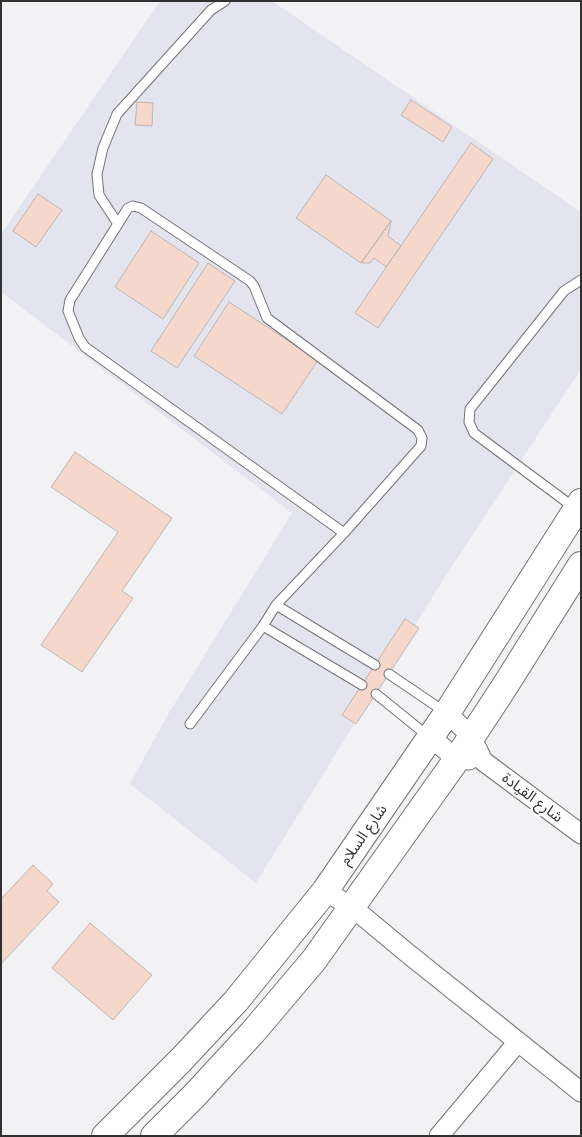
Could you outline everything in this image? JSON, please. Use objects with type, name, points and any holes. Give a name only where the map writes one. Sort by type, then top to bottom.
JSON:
[{"type":"main road","name":"شارع السلام","points":[[105,1136],[181,1060],[236,1001],[325,890],[431,738],[578,505]]},
{"type":"main road","points":[[154,1136],[253,1032],[314,960],[457,759],[581,565]]},
{"type":"street","points":[[447,713],[471,736],[483,762]]},
{"type":"street","points":[[431,738],[457,759],[483,762]]},
{"type":"street","name":"شارع القيادة","points":[[483,762],[581,834]]},
{"type":"street","points":[[325,890],[352,907],[581,1092]]},
{"type":"street","points":[[439,1136],[517,1042]]},
{"type":"lane","points":[[118,224],[99,195],[97,174],[102,148],[117,114],[211,10],[225,1]]},
{"type":"lane","points":[[190,724],[263,626],[276,605],[344,533],[421,446],[422,438],[418,430],[267,318],[254,286],[250,281],[141,208],[133,206],[128,208],[70,300],[68,312],[82,342],[94,353],[344,533]]},
{"type":"lane","points":[[578,505],[474,433],[469,422],[470,409],[564,291],[581,280]]},
{"type":"lane","points":[[276,605],[375,665]]},
{"type":"lane","points":[[263,626],[362,685]]},
{"type":"lane","points":[[389,674],[447,713]]},
{"type":"lane","points":[[376,694],[431,738]]},
{"type":"shaded area","points":[[160,1],[272,1],[581,212],[581,369],[445,577],[256,883],[130,784],[167,716],[292,513],[1,292],[1,234]]},
{"type":"building","points":[[411,100],[452,127],[443,142],[401,115]]},
{"type":"building","points":[[137,102],[153,103],[152,126],[135,125]]},
{"type":"building","points":[[471,143],[493,159],[378,328],[355,313]]},
{"type":"building","points":[[326,175],[391,221],[361,263],[296,218]]},
{"type":"building","points":[[38,194],[62,210],[36,247],[13,231]]},
{"type":"building","points":[[391,221],[388,236],[401,246],[386,267],[374,258],[370,263],[361,263]]},
{"type":"building","points":[[151,231],[199,263],[163,319],[115,287]]},
{"type":"building","points":[[208,263],[235,281],[177,368],[151,351]]},
{"type":"building","points":[[229,302],[318,360],[282,414],[194,356]]},
{"type":"building","points":[[75,452],[172,518],[122,591],[133,598],[82,672],[41,645],[118,532],[51,487]]},
{"type":"building","points":[[405,619],[419,628],[356,724],[342,715]]},
{"type":"building","points":[[33,865],[53,884],[47,891],[59,902],[1,964],[1,899]]},
{"type":"building","points":[[90,923],[152,975],[113,1020],[52,968]]}]
